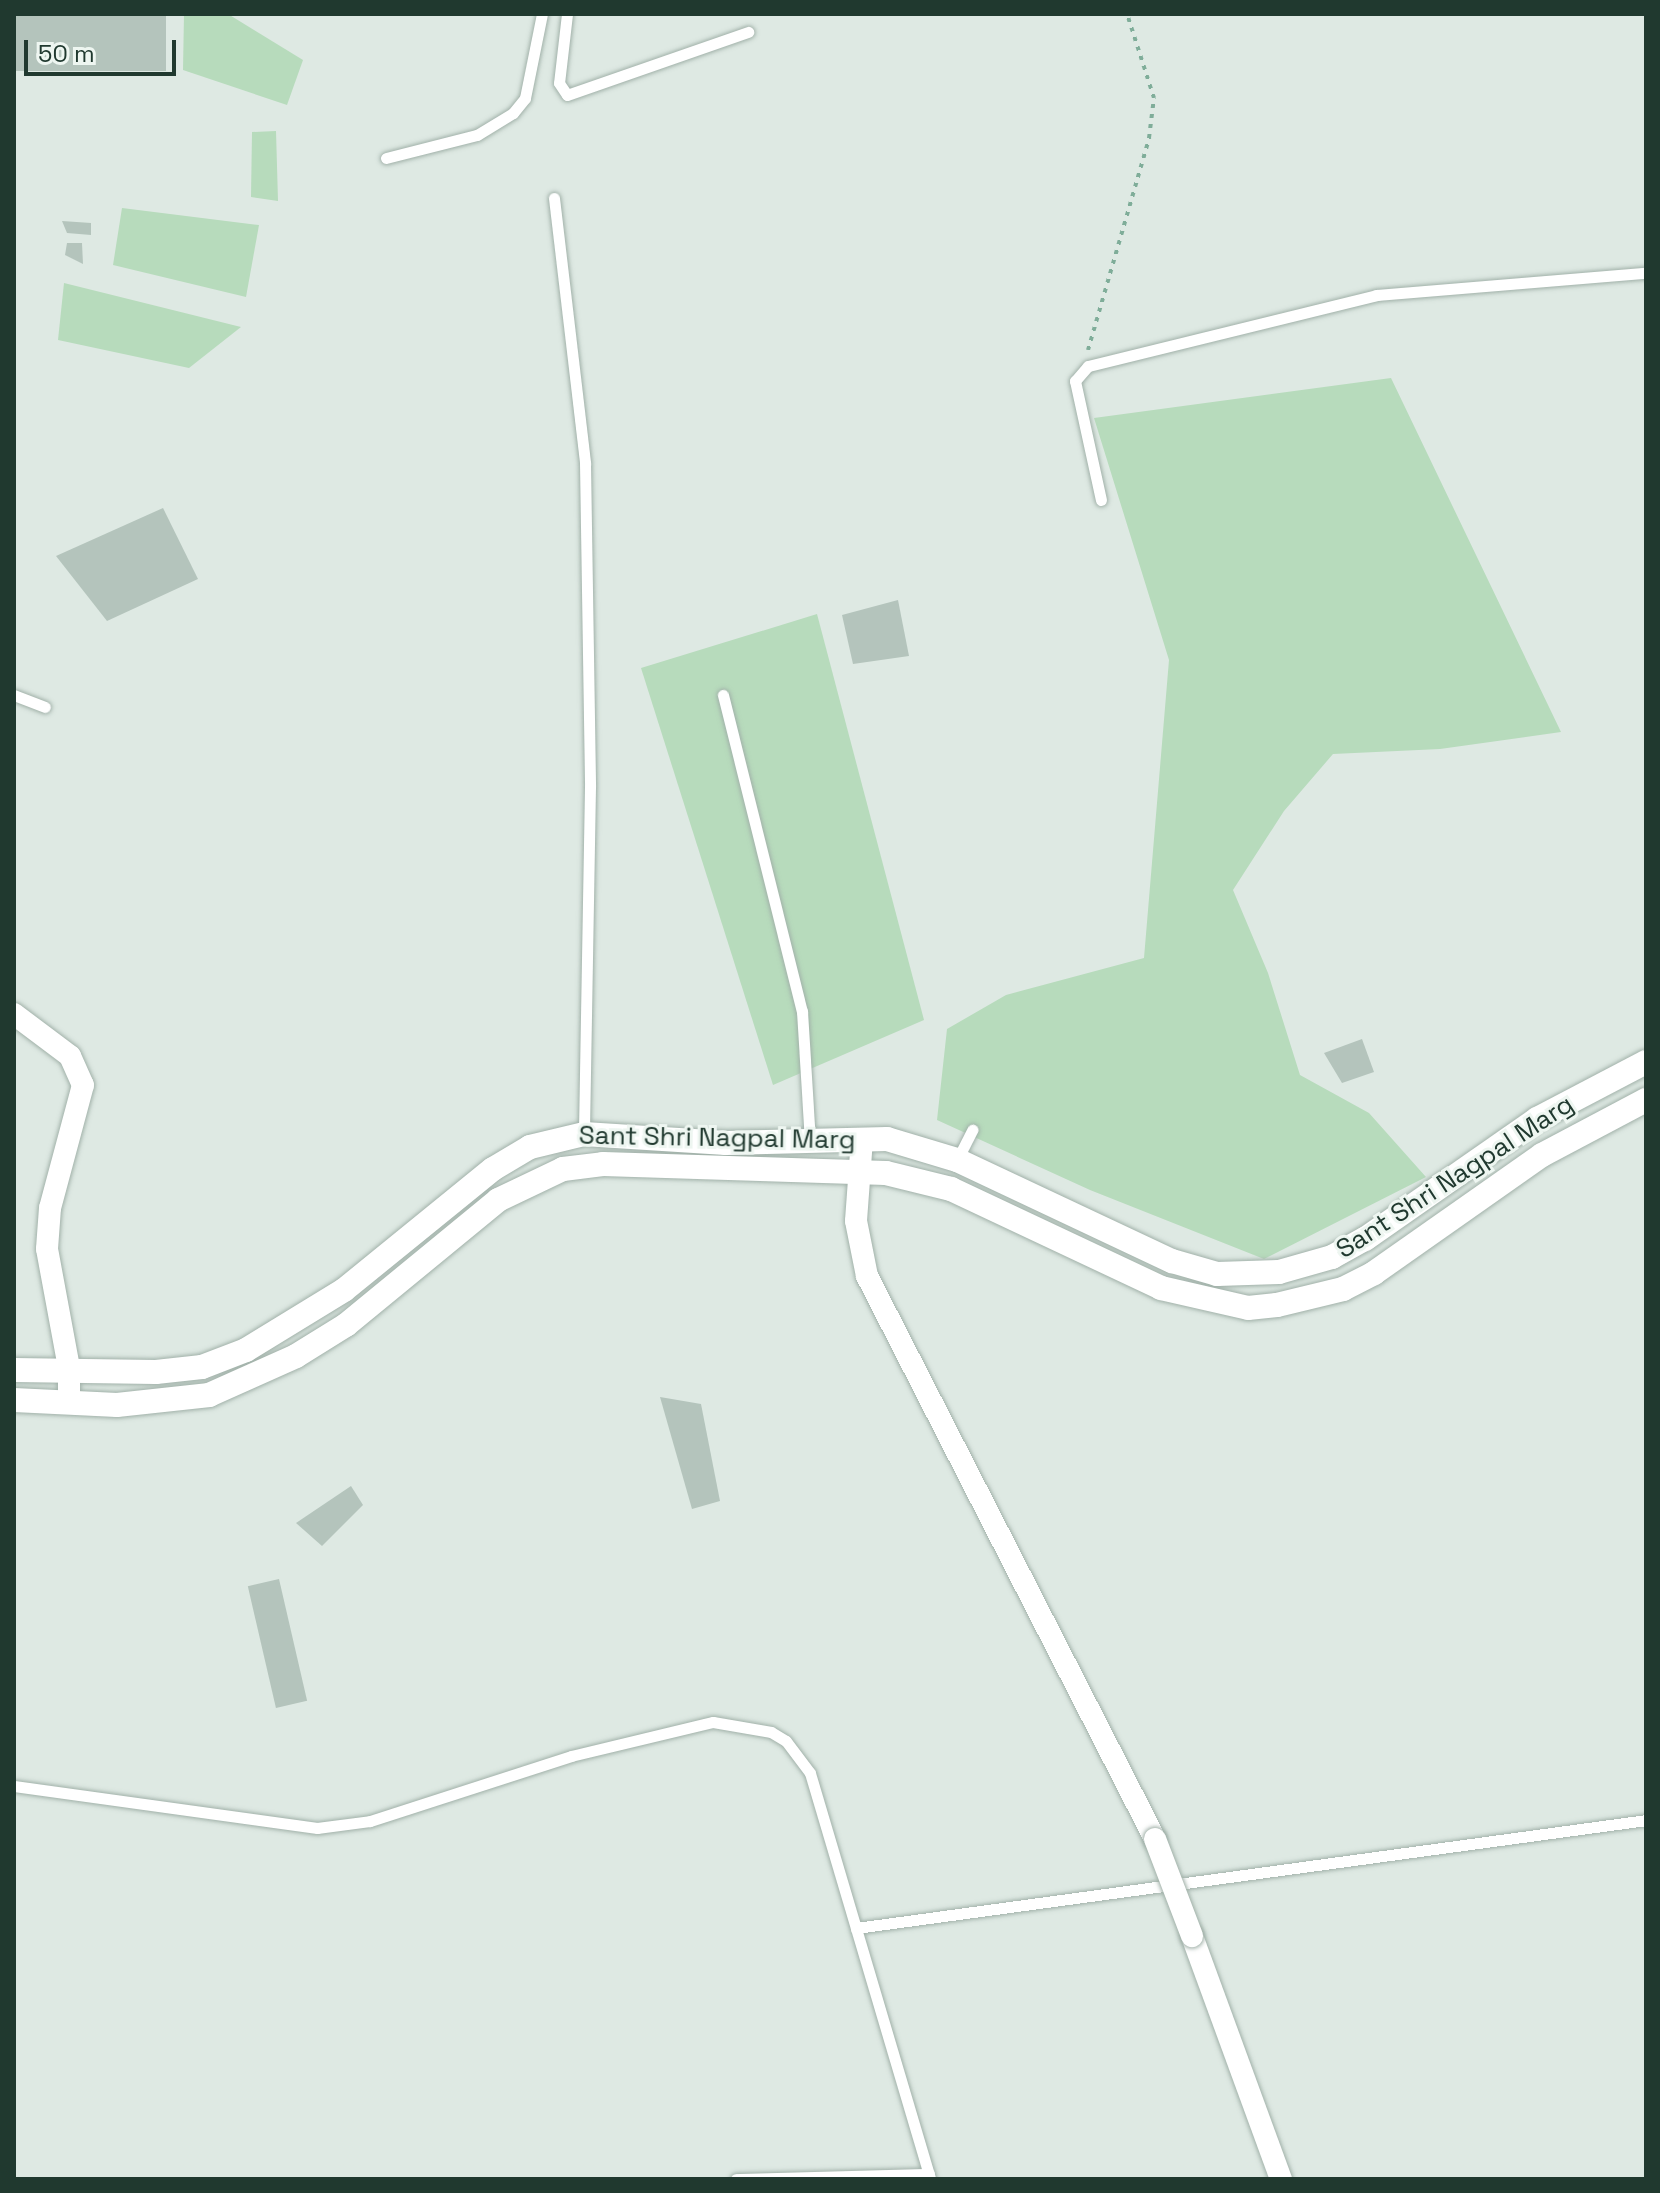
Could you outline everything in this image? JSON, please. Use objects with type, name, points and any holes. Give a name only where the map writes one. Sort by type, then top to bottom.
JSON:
[{"type":"street","points":[[14,1014],[70,1056],[83,1085],[47,1231],[48,1271],[69,1368],[69,1400]]},
{"type":"street","name":"Sant Shri Nagpal Marg","points":[[14,1370],[69,1368],[156,1372],[202,1367],[246,1350],[344,1290],[493,1169],[530,1147],[584,1134],[726,1143],[887,1139],[957,1160],[1172,1261],[1217,1274],[1264,1274],[1332,1257],[1365,1239],[1537,1119],[1646,1062]]},
{"type":"street","name":"Sant Shri Nagpal Marg","points":[[14,1400],[158,1403],[209,1395],[257,1375],[346,1325],[498,1200],[563,1169],[603,1164],[860,1171],[951,1189],[1161,1288],[1248,1308],[1277,1305],[1343,1289],[1374,1273],[1542,1155],[1646,1100]]},
{"type":"street","points":[[862,1139],[857,1236],[867,1276],[1155,1839],[1258,2106],[1281,2179]]},
{"type":"lane","points":[[386,158],[477,135],[513,113],[525,98],[542,14]]},
{"type":"lane","points":[[567,14],[559,83],[567,95],[748,32]]},
{"type":"lane","points":[[554,198],[585,463],[590,787],[584,1134]]},
{"type":"lane","points":[[1101,500],[1075,381],[1078,373],[1376,295],[1646,273]]},
{"type":"lane","points":[[14,695],[45,707]]},
{"type":"lane","points":[[723,695],[802,1011],[810,1141]]},
{"type":"lane","points":[[957,1160],[972,1130]]},
{"type":"lane","points":[[14,1786],[317,1828],[370,1821],[571,1756],[730,1721],[771,1732],[800,1755],[856,1928],[930,2177],[736,2179]]},
{"type":"lane","points":[[856,1928],[1646,1820]]},
{"type":"path","points":[[1078,373],[1098,325],[1151,125],[1154,98],[1150,76],[1127,14]]},
{"type":"green space","points":[[184,14],[228,14],[303,60],[287,105],[183,70]]},
{"type":"green space","points":[[276,131],[278,201],[251,197],[252,132]]},
{"type":"green space","points":[[122,208],[259,225],[246,297],[113,265]]},
{"type":"green space","points":[[64,283],[241,327],[189,368],[58,340]]},
{"type":"green space","points":[[1391,378],[1561,732],[1440,749],[1333,754],[1284,811],[1233,890],[1268,973],[1300,1075],[1369,1113],[1426,1177],[1264,1259],[1090,1190],[937,1120],[947,1029],[1006,995],[1144,958],[1169,660],[1094,418]]},
{"type":"green space","points":[[817,614],[924,1020],[773,1085],[641,668]]},
{"type":"building","points":[[14,14],[166,14],[166,71],[14,71]]},
{"type":"building","points":[[62,221],[91,223],[91,235],[67,233]]},
{"type":"building","points":[[67,243],[82,243],[83,264],[65,255]]},
{"type":"building","points":[[163,508],[198,579],[107,621],[56,556]]},
{"type":"building","points":[[898,600],[909,656],[853,664],[842,615]]},
{"type":"building","points":[[1362,1039],[1374,1072],[1342,1083],[1324,1053]]},
{"type":"building","points":[[660,1397],[701,1404],[720,1501],[692,1509]]},
{"type":"building","points":[[351,1486],[363,1505],[322,1546],[296,1523]]},
{"type":"building","points":[[279,1579],[307,1701],[276,1708],[248,1586]]}]
